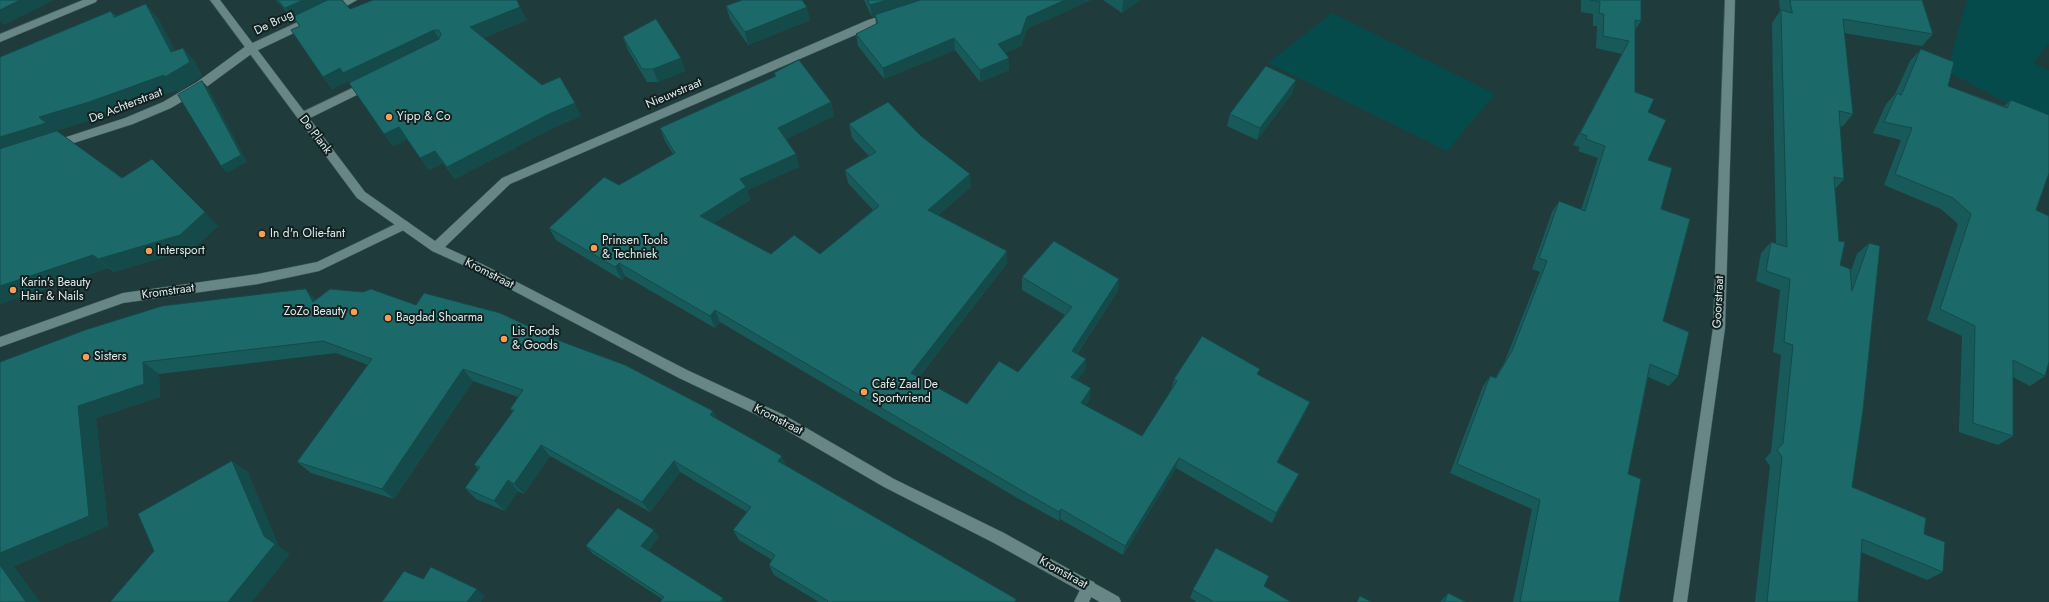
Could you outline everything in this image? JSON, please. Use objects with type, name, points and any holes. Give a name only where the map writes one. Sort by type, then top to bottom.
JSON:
[{"type":"street","points":[[0,38],[92,0]]},
{"type":"street","name":"De Plank","points":[[215,0],[250,49],[361,195],[436,248]]},
{"type":"street","name":"De Brug","points":[[250,49],[352,0]]},
{"type":"street","name":"Goorstraat","points":[[1680,602],[1719,328],[1730,0]]},
{"type":"street","name":"Nieuwstraat","points":[[436,248],[506,181],[872,23],[901,14]]},
{"type":"street","name":"De Achterstraat","points":[[45,148],[129,121],[167,105],[201,86],[250,49]]},
{"type":"street","points":[[302,117],[379,79]]},
{"type":"street","name":"Kromstraat","points":[[0,342],[124,298],[258,279],[319,266],[404,225]]},
{"type":"street","name":"Kromstraat","points":[[436,248],[478,267],[683,374],[779,419],[889,483],[999,538],[1114,602]]},
{"type":"street","points":[[1081,602],[1089,587]]},
{"type":"shaded area","points":[[1967,0],[2049,0],[2049,43],[2033,63],[2049,71],[2049,126],[1947,71]]},
{"type":"shaded area","points":[[1332,13],[1495,94],[1447,151],[1268,63]]},
{"type":"building","points":[[0,0],[20,0],[0,10]]},
{"type":"building","points":[[278,0],[303,0],[285,8]]},
{"type":"building","points":[[328,0],[342,0],[350,9],[373,0],[517,0],[520,7],[470,27],[542,85],[560,77],[575,103],[549,114],[447,167],[435,151],[420,158],[399,127],[384,134],[349,83],[439,39],[441,34],[439,30],[434,30],[343,73],[340,68],[323,77],[291,30],[300,26],[293,17]]},
{"type":"building","points":[[743,0],[802,0],[807,7],[745,32],[726,6]]},
{"type":"building","points":[[868,0],[887,0],[870,5]]},
{"type":"building","points":[[921,0],[1065,0],[1027,17],[1021,34],[998,44],[1009,58],[980,70],[954,38],[883,68],[856,34],[878,23],[875,15]]},
{"type":"building","points":[[1590,0],[1641,0],[1641,21],[1635,20],[1635,92],[1654,99],[1648,112],[1666,120],[1648,160],[1672,168],[1661,209],[1690,219],[1663,321],[1689,332],[1678,376],[1650,364],[1628,474],[1641,479],[1619,602],[1520,602],[1540,500],[1457,464],[1490,376],[1496,378],[1512,351],[1547,261],[1539,258],[1559,201],[1585,211],[1605,146],[1586,139],[1587,136],[1580,133],[1629,41],[1603,36],[1604,14],[1599,13],[1600,2]]},
{"type":"building","points":[[1790,0],[1922,0],[1933,34],[1843,19],[1853,114],[1839,111],[1844,179],[1834,177],[1839,241],[1845,242],[1840,265],[1850,269],[1852,291],[1869,243],[1880,246],[1863,410],[1852,487],[1926,518],[1924,534],[1945,542],[1943,572],[1862,539],[1858,602],[1767,602],[1782,457],[1777,450],[1783,443],[1793,345],[1784,342],[1790,279],[1766,271],[1771,242],[1787,247],[1781,10],[1792,13]]},
{"type":"building","points":[[146,4],[171,52],[183,48],[190,62],[165,77],[164,75],[89,102],[39,117],[46,123],[0,137],[0,57],[111,11],[114,17]]},
{"type":"building","points":[[656,19],[681,58],[653,69],[642,69],[623,37]]},
{"type":"building","points":[[1921,49],[1954,62],[1948,86],[2007,108],[2011,100],[2049,115],[2049,173],[2036,210],[2049,216],[2049,362],[2045,376],[2013,360],[2013,436],[1973,423],[1975,326],[1940,309],[1971,214],[1953,198],[1895,174],[1912,128],[1884,122],[1897,93],[1901,95]]},
{"type":"building","points":[[799,60],[831,102],[778,128],[796,154],[740,179],[746,187],[700,216],[771,254],[794,235],[820,254],[879,206],[845,170],[876,152],[849,124],[888,102],[921,136],[970,174],[928,210],[1007,251],[911,373],[967,404],[999,361],[1018,372],[1072,307],[1022,277],[1054,241],[1119,279],[1072,351],[1086,359],[1071,377],[1091,388],[1081,403],[1142,436],[1177,381],[1174,379],[1202,336],[1260,369],[1257,374],[1310,402],[1277,462],[1299,474],[1276,513],[1179,458],[1125,546],[1061,509],[1059,512],[1019,489],[715,310],[710,316],[619,263],[615,267],[549,228],[604,177],[619,185],[675,153],[660,128],[776,76],[774,73]]},
{"type":"building","points":[[1266,66],[1296,80],[1260,128],[1230,114]]},
{"type":"building","points":[[202,81],[241,155],[221,166],[178,95]]},
{"type":"building","points":[[57,131],[122,178],[152,159],[205,212],[180,235],[98,259],[93,255],[0,286],[0,149]]},
{"type":"building","points":[[306,289],[313,302],[330,289],[363,292],[371,289],[416,305],[424,293],[500,313],[560,341],[625,365],[713,411],[710,415],[782,456],[778,461],[1016,599],[1015,602],[827,602],[828,601],[769,565],[775,555],[733,530],[751,507],[674,461],[642,502],[541,445],[514,484],[508,480],[494,501],[465,488],[480,467],[474,465],[514,410],[510,409],[523,390],[463,369],[382,489],[297,462],[372,359],[323,341],[143,362],[144,384],[78,406],[89,516],[0,553],[0,362],[85,330],[162,306]]},
{"type":"building","points":[[232,461],[264,536],[275,544],[228,602],[110,602],[154,551],[138,514]]},
{"type":"building","points":[[618,508],[654,530],[641,546],[723,598],[720,602],[660,602],[664,597],[586,546]]},
{"type":"building","points":[[1216,548],[1269,576],[1264,586],[1291,602],[1214,602],[1193,590]]},
{"type":"building","points":[[0,565],[26,602],[0,602]]},
{"type":"building","points":[[431,567],[477,589],[467,602],[382,602],[404,571],[423,579]]},
{"type":"building","points":[[1448,593],[1466,602],[1445,602]]},
{"type":"building","points":[[1360,596],[1372,602],[1357,602]]},
{"type":"place","name":"Yipp & Co","points":[[389,117]]},
{"type":"place","name":"In d'n Olie-fant","points":[[262,234]]},
{"type":"place","name":"Prinsen Tools & Techniek","points":[[594,248]]},
{"type":"place","name":"Intersport","points":[[149,251]]},
{"type":"place","name":"Karin's Beauty Hair & Nails","points":[[13,290]]},
{"type":"place","name":"ZoZo Beauty","points":[[354,312]]},
{"type":"place","name":"Bagdad Shoarma","points":[[388,318]]},
{"type":"place","name":"Lis Foods & Goods","points":[[504,339]]},
{"type":"place","name":"Sisters","points":[[86,357]]},
{"type":"place","name":"Café Zaal De Sportvriend","points":[[864,392]]}]
